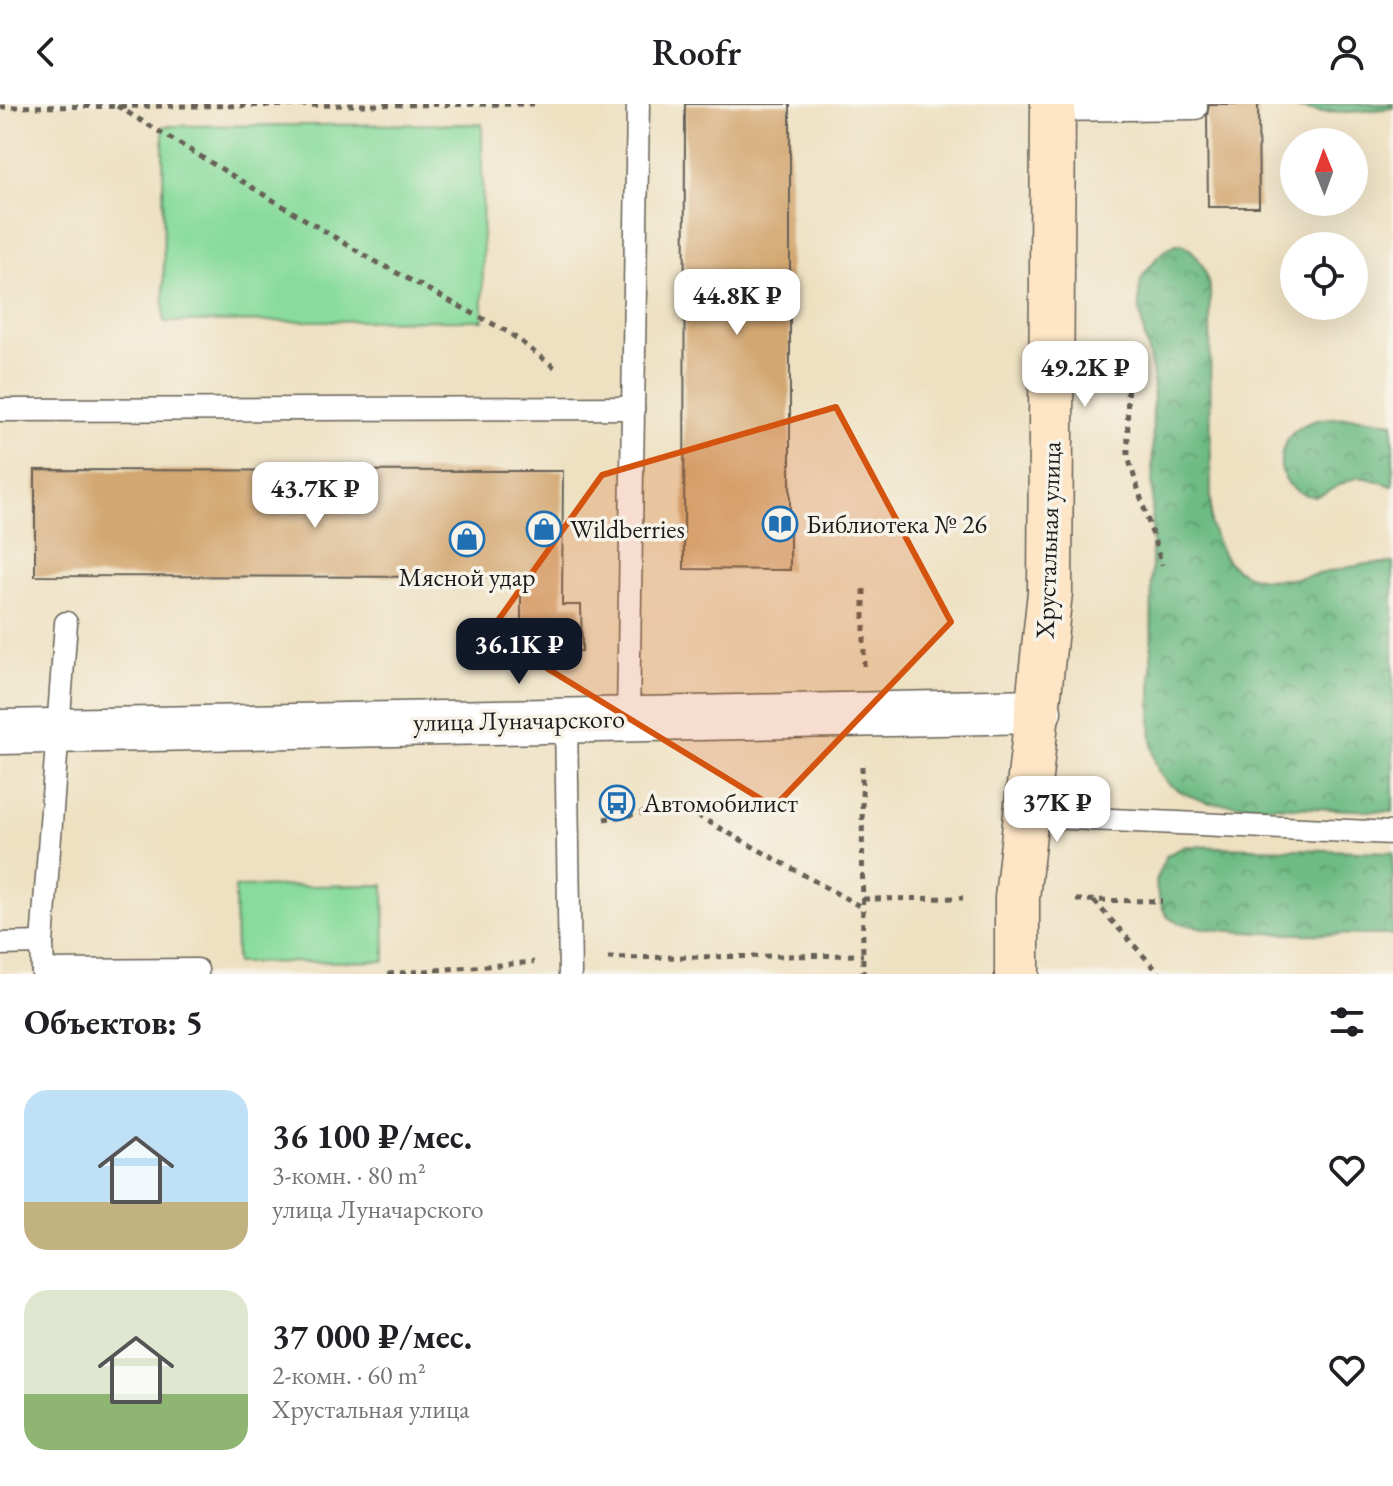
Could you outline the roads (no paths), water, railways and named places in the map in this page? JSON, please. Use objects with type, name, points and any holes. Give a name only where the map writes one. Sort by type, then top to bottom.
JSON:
[{"type":"main road","name":"Хрустальная улица","points":[[1017,974],[1017,898],[1050,592],[1053,107]]},
{"type":"street","name":"улица Луначарского","points":[[0,732],[1039,711]]},
{"type":"lane","points":[[628,718],[638,104]]},
{"type":"lane","points":[[1053,107],[1196,108]]},
{"type":"lane","points":[[0,410],[633,408]]},
{"type":"lane","points":[[66,623],[42,943],[43,972],[197,970],[197,974]]},
{"type":"lane","points":[[566,719],[570,966]]},
{"type":"lane","points":[[1025,816],[1393,833]]},
{"type":"lane","points":[[0,944],[42,943]]},
{"type":"place","name":"Библиотека № 26","points":[[780,524]]},
{"type":"place","name":"Wildberries","points":[[544,529]]},
{"type":"place","name":"Мясной удар","points":[[467,539]]},
{"type":"place","name":"Автомобилист","points":[[617,803]]}]
